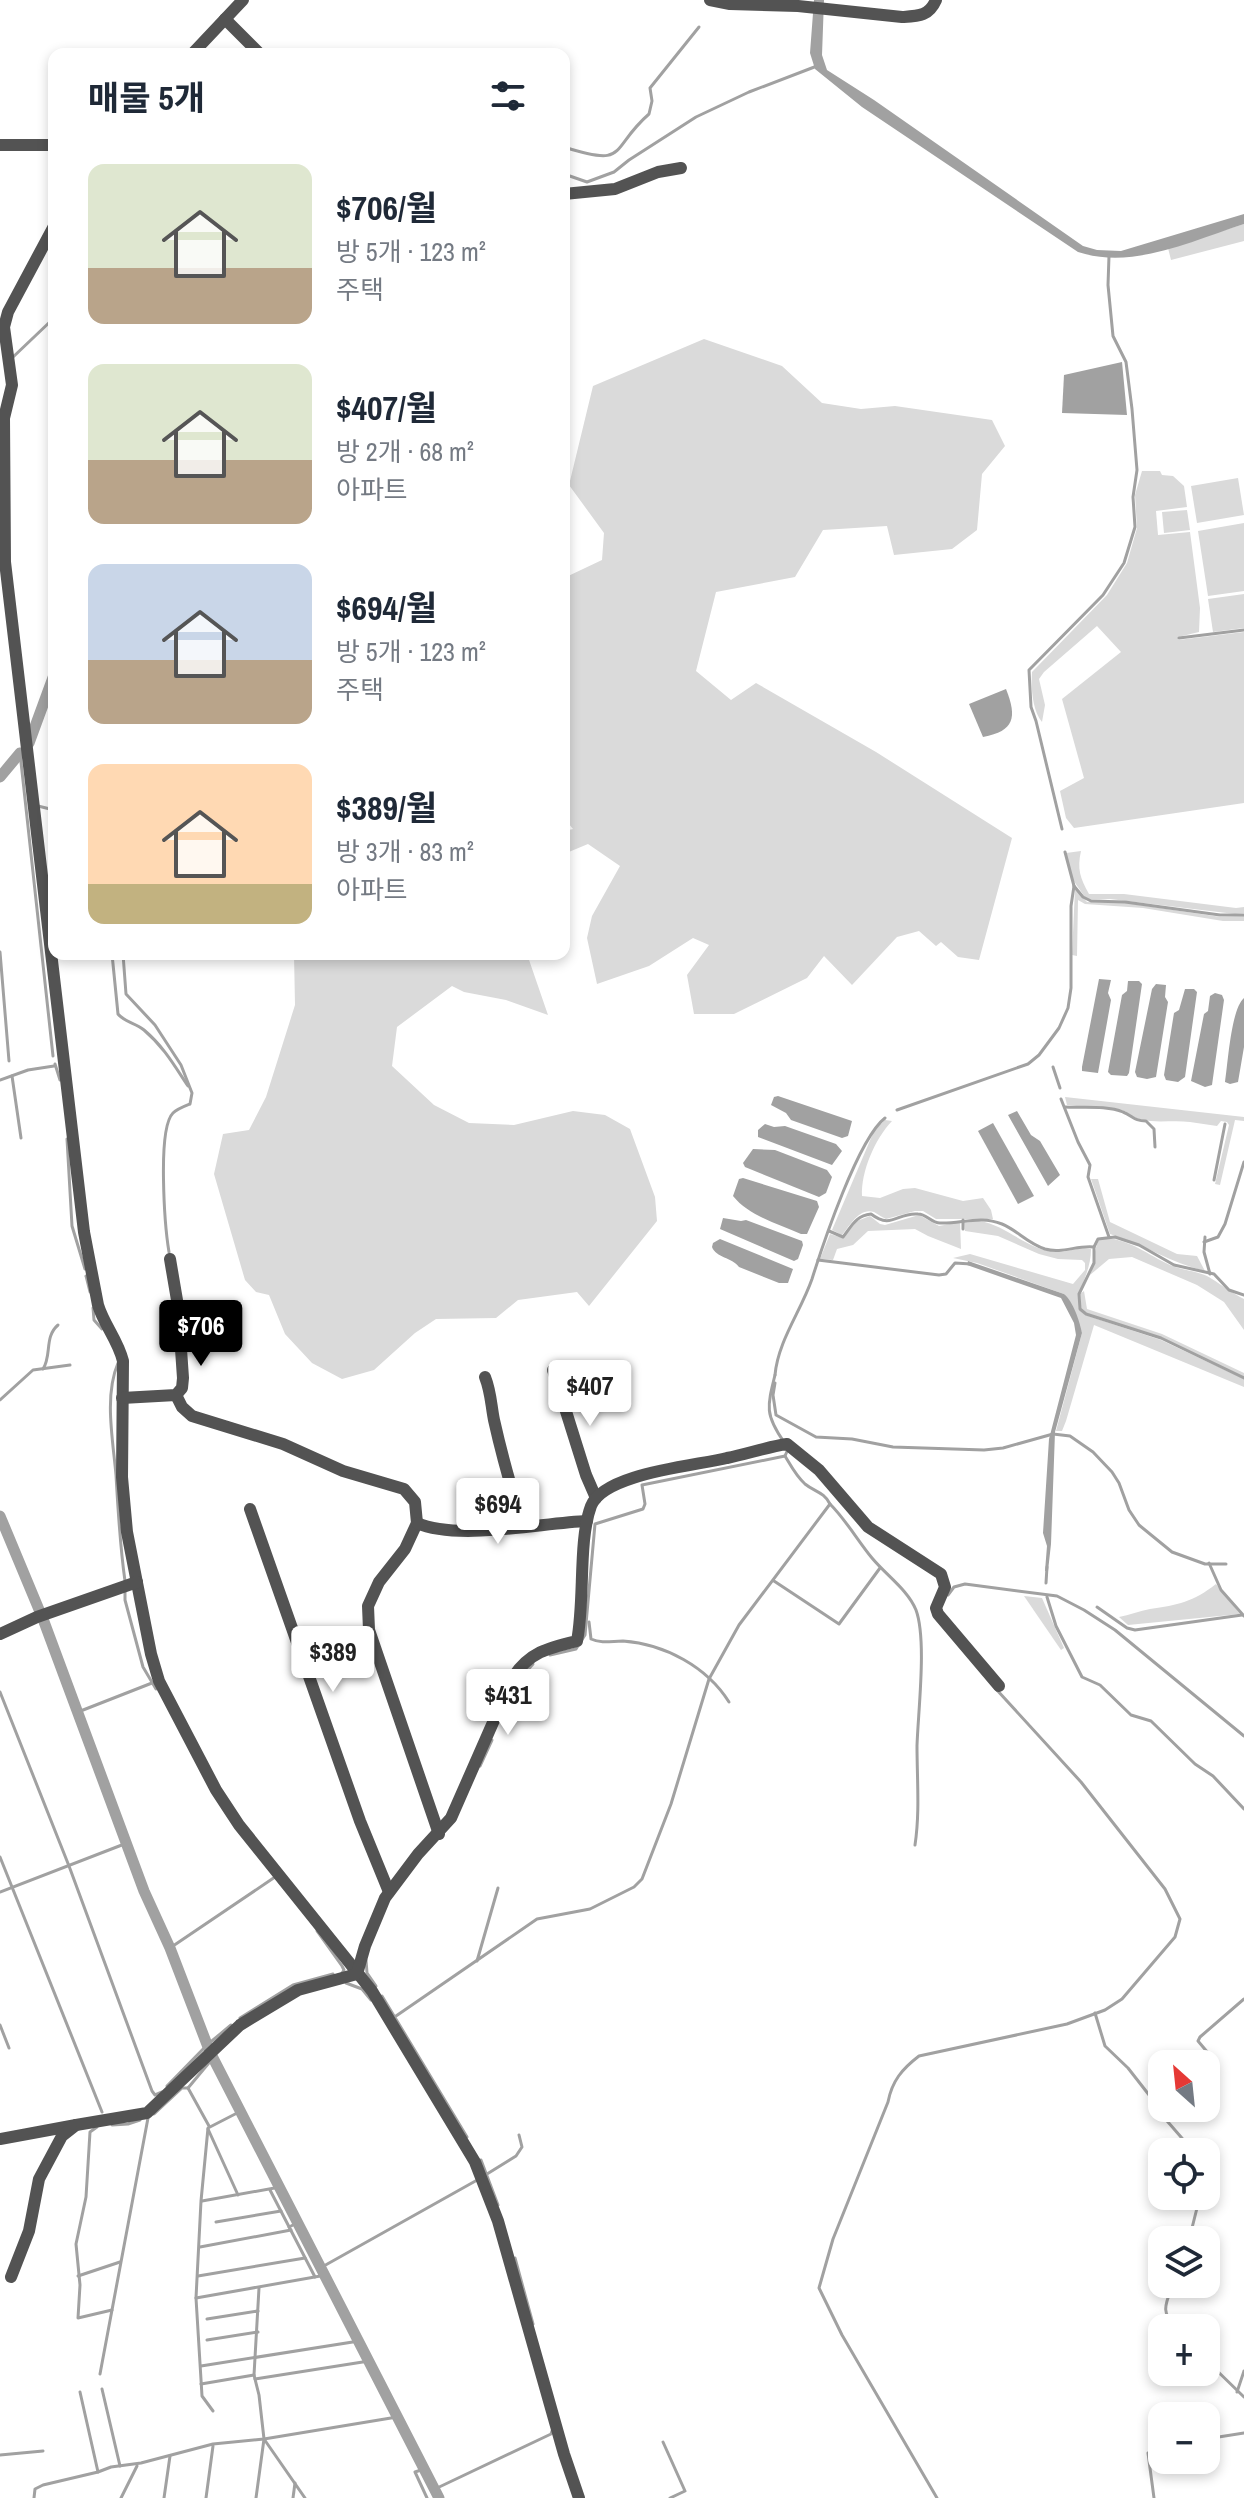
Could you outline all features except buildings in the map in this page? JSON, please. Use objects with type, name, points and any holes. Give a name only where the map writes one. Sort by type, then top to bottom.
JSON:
[{"type":"street","points":[[198,48],[243,0]]},
{"type":"street","points":[[710,0],[902,17],[920,16],[931,11],[936,0]]},
{"type":"street","points":[[225,19],[254,48]]},
{"type":"street","points":[[0,145],[48,145]]},
{"type":"street","points":[[570,193],[615,189],[658,172],[681,168]]},
{"type":"street","points":[[48,237],[8,312],[4,327],[12,385],[4,418],[5,562],[48,927]]},
{"type":"street","points":[[52,960],[84,1232],[98,1305],[118,1343],[123,1361],[122,1477],[127,1532],[159,1681],[216,1790],[239,1825],[372,1991],[481,2173],[516,2280],[579,2498]]},
{"type":"street","points":[[122,1398],[176,1395],[182,1388],[178,1306],[170,1259]]},
{"type":"street","points":[[553,1370],[596,1498]]},
{"type":"street","points":[[485,1377],[491,1392],[502,1454],[523,1526]]},
{"type":"street","points":[[176,1395],[182,1407],[200,1419],[243,1430],[343,1471],[404,1489],[415,1502],[417,1523],[405,1549],[379,1582],[368,1606],[369,1630],[439,1834]]},
{"type":"street","points":[[357,1974],[365,1946],[389,1892],[418,1854],[439,1834],[456,1808],[513,1677],[524,1661],[550,1647],[577,1641],[587,1521],[601,1492],[618,1484],[652,1473],[787,1444],[819,1470],[868,1527],[941,1574],[945,1587],[936,1608],[938,1614],[999,1686]]},
{"type":"street","points":[[250,1509],[360,1821],[389,1892]]},
{"type":"street","points":[[417,1523],[432,1530],[454,1531],[587,1521]]},
{"type":"street","points":[[0,1634],[37,1617],[137,1582]]},
{"type":"street","points":[[0,2139],[147,2113],[240,2025],[298,1990],[357,1974]]},
{"type":"street","points":[[11,2277],[29,2231],[39,2179],[62,2136],[76,2125]]},
{"type":"shaded area","points":[[814,0],[824,0],[822,55],[827,70],[1083,246],[1121,251],[1244,214],[1244,224],[1141,256],[1099,257],[1078,252],[862,107],[815,69],[810,53]]},
{"type":"shaded area","points":[[1244,224],[1244,241],[1171,260],[1168,248]]},
{"type":"shaded area","points":[[704,339],[782,366],[822,403],[861,409],[895,406],[992,420],[1005,446],[982,474],[977,530],[952,549],[894,555],[887,526],[823,530],[795,577],[716,592],[696,671],[731,700],[756,683],[876,752],[1012,838],[979,960],[958,957],[941,942],[936,946],[919,931],[897,937],[852,985],[824,956],[807,978],[734,1014],[694,1014],[687,975],[709,945],[693,938],[649,966],[597,984],[587,938],[592,916],[620,866],[588,844],[570,852],[570,830],[573,829],[570,825],[570,575],[602,560],[604,533],[570,486],[570,481],[593,386]]},
{"type":"shaded area","points":[[1122,362],[1127,415],[1062,413],[1064,375]]},
{"type":"shaded area","points":[[1142,471],[1160,471],[1162,475],[1173,476],[1184,486],[1187,507],[1156,511],[1158,535],[1190,532],[1200,608],[1199,632],[1178,637],[1178,640],[1244,632],[1244,803],[1074,828],[1066,818],[1060,791],[1084,778],[1062,699],[1121,652],[1097,626],[1044,672],[1039,679],[1045,705],[1042,722],[1034,705],[1032,672],[1107,595],[1127,563],[1137,528],[1135,495]]},
{"type":"shaded area","points":[[1238,478],[1244,515],[1197,523],[1191,486]]},
{"type":"shaded area","points":[[1187,510],[1190,530],[1164,533],[1162,512]]},
{"type":"shaded area","points":[[1244,523],[1244,591],[1208,596],[1198,531]]},
{"type":"shaded area","points":[[1244,594],[1244,628],[1213,632],[1208,599]]},
{"type":"shaded area","points":[[1006,689],[1012,707],[1011,721],[1002,731],[983,737],[969,704]]},
{"type":"shaded area","points":[[1081,851],[1080,873],[1089,894],[1124,894],[1244,907],[1244,913],[1110,899],[1087,900],[1073,880],[1066,853]]},
{"type":"shaded area","points":[[1075,889],[1087,902],[1126,903],[1221,917],[1244,916],[1244,921],[1085,904],[1078,900],[1077,956],[1072,955]]},
{"type":"shaded area","points":[[294,960],[529,960],[548,1015],[452,986],[397,1027],[392,1066],[434,1105],[469,1123],[514,1125],[573,1111],[605,1115],[630,1129],[655,1197],[657,1221],[589,1306],[577,1292],[518,1300],[496,1318],[436,1319],[415,1333],[374,1370],[342,1379],[312,1363],[285,1334],[269,1295],[256,1292],[245,1280],[214,1174],[223,1134],[249,1130],[266,1097],[295,1005]]},
{"type":"shaded area","points":[[1099,979],[1111,980],[1108,993],[1111,1000],[1098,1073],[1082,1071],[1082,1067]]},
{"type":"shaded area","points":[[1128,981],[1142,984],[1129,1073],[1127,1076],[1111,1075],[1108,1072],[1122,995],[1127,991]]},
{"type":"shaded area","points":[[1156,984],[1166,985],[1168,1002],[1156,1077],[1147,1079],[1137,1077],[1135,1072],[1152,989]]},
{"type":"shaded area","points":[[1185,989],[1197,992],[1185,1077],[1178,1082],[1166,1080],[1164,1075],[1174,1013],[1179,1010]]},
{"type":"shaded area","points":[[1215,993],[1222,995],[1224,1000],[1212,1085],[1205,1087],[1191,1081],[1204,1014],[1208,1011],[1210,996]]},
{"type":"shaded area","points":[[1244,998],[1244,1047],[1238,1082],[1230,1084],[1225,1082],[1231,1037],[1236,1013]]},
{"type":"shaded area","points":[[774,1097],[852,1121],[848,1136],[842,1138],[791,1120],[786,1113],[771,1105]]},
{"type":"shaded area","points":[[1065,1097],[1244,1117],[1244,1121],[1235,1120],[1220,1185],[1215,1184],[1229,1125],[1227,1122],[1221,1121],[1217,1126],[1182,1121],[1147,1121],[1125,1111],[1067,1105]]},
{"type":"shaded area","points":[[1017,1111],[1060,1175],[1048,1186],[1008,1115]]},
{"type":"shaded area","points":[[885,1120],[892,1121],[870,1156],[862,1196],[880,1198],[915,1188],[963,1201],[983,1198],[993,1219],[936,1219],[923,1211],[915,1211],[886,1219],[869,1211],[855,1219],[842,1235],[832,1230],[874,1131]]},
{"type":"shaded area","points":[[993,1123],[1034,1196],[1018,1204],[978,1131]]},
{"type":"shaded area","points":[[765,1124],[785,1126],[836,1144],[842,1151],[832,1165],[758,1137],[758,1130]]},
{"type":"shaded area","points":[[753,1149],[775,1150],[827,1170],[832,1177],[826,1193],[819,1197],[745,1167],[743,1163]]},
{"type":"shaded area","points":[[739,1179],[817,1201],[819,1207],[807,1234],[764,1219],[740,1203],[733,1196]]},
{"type":"shaded area","points":[[1091,1179],[1098,1179],[1110,1222],[1177,1254],[1197,1256],[1205,1271],[1110,1234]]},
{"type":"shaded area","points":[[919,1215],[939,1226],[960,1222],[961,1249],[915,1229],[868,1231],[853,1245],[837,1249],[833,1260],[820,1259],[830,1234],[843,1238],[857,1221],[870,1216],[885,1225]]},
{"type":"shaded area","points":[[723,1218],[746,1220],[802,1241],[798,1259],[794,1261],[720,1229]]},
{"type":"shaded area","points":[[979,1221],[1048,1251],[1091,1249],[1079,1301],[1079,1309],[1085,1315],[1161,1340],[1244,1379],[1244,1387],[1094,1325],[1066,1421],[1062,1431],[1056,1431],[1082,1333],[1064,1294],[977,1263],[953,1258],[970,1254],[1073,1284],[1085,1270],[1085,1263],[1039,1254],[998,1236],[965,1231],[964,1222]]},
{"type":"shaded area","points":[[1106,1238],[1139,1248],[1170,1265],[1208,1276],[1244,1299],[1244,1330],[1224,1302],[1197,1285],[1132,1257],[1109,1259],[1090,1275],[1097,1244]]},
{"type":"shaded area","points":[[720,1239],[793,1269],[788,1283],[779,1283],[739,1267],[717,1253],[712,1247]]},
{"type":"shaded area","points":[[968,1261],[1064,1294],[1081,1328],[1055,1432],[1048,1571],[1045,1571],[1047,1546],[1043,1533],[1049,1439],[1076,1335],[1074,1323],[1061,1298],[967,1265]]},
{"type":"shaded area","points":[[1084,1291],[1087,1309],[1162,1334],[1244,1373],[1244,1377],[1161,1337],[1086,1313],[1081,1309],[1080,1294]]},
{"type":"shaded area","points":[[1216,1584],[1240,1614],[1128,1625],[1119,1617],[1185,1602]]},
{"type":"shaded area","points":[[1024,1596],[1042,1598],[1064,1648],[1061,1650]]},
{"type":"waterway","points":[[570,149],[599,156],[616,152],[649,114],[652,101],[650,88],[699,27]]},
{"type":"waterway","points":[[570,176],[587,182],[614,172],[696,117],[749,92],[817,66]]},
{"type":"waterway","points":[[1062,829],[1031,707],[1029,670],[1103,595],[1124,563],[1135,527],[1133,497],[1137,470],[1132,409],[1126,362],[1113,336],[1108,285],[1109,256]]},
{"type":"waterway","points":[[12,358],[48,324]]},
{"type":"waterway","points":[[1179,638],[1244,630]]},
{"type":"waterway","points":[[29,743],[48,691]]},
{"type":"waterway","points":[[20,753],[53,1056]]},
{"type":"waterway","points":[[0,777],[20,753]]},
{"type":"waterway","points":[[38,806],[48,808]]},
{"type":"waterway","points":[[897,1110],[1028,1064],[1039,1055],[1059,1028],[1068,1008],[1071,988],[1071,906],[1074,886],[1065,852]]},
{"type":"waterway","points":[[1074,886],[1091,901],[1244,915]]},
{"type":"waterway","points":[[0,952],[9,1061]]},
{"type":"waterway","points":[[113,960],[118,1014],[151,1036],[188,1086]]},
{"type":"waterway","points":[[123,960],[126,994],[155,1025],[181,1065],[192,1093],[190,1104],[173,1113],[165,1138],[164,1180],[169,1252]]},
{"type":"waterway","points":[[55,1064],[60,1080]]},
{"type":"waterway","points":[[0,1080],[28,1070],[54,1066]]},
{"type":"waterway","points":[[1053,1067],[1060,1088]]},
{"type":"waterway","points":[[12,1076],[21,1138]]},
{"type":"waterway","points":[[1061,1099],[1090,1165],[1088,1177],[1109,1237]]},
{"type":"waterway","points":[[1065,1107],[1110,1108],[1146,1121],[1154,1129],[1155,1147]]},
{"type":"waterway","points":[[775,1375],[780,1350],[807,1291],[842,1193],[864,1147],[885,1118]]},
{"type":"waterway","points":[[1214,1180],[1225,1124]]},
{"type":"waterway","points":[[67,1139],[72,1226],[85,1269]]},
{"type":"waterway","points":[[1204,1242],[1218,1237],[1225,1224],[1244,1162]]},
{"type":"waterway","points":[[829,1231],[843,1237],[857,1219],[871,1214],[890,1221],[918,1214],[940,1223],[994,1221],[1051,1250],[1094,1247],[1098,1239],[1115,1237],[1139,1245],[1174,1265],[1214,1274],[1229,1290],[1244,1295]]},
{"type":"waterway","points":[[963,1220],[963,1229]]},
{"type":"waterway","points":[[1205,1237],[1204,1252],[1210,1274]]},
{"type":"waterway","points":[[1094,1247],[1094,1263],[1079,1294],[1080,1309],[1086,1314],[1161,1338],[1244,1378]]},
{"type":"waterway","points":[[818,1260],[939,1275],[946,1274],[955,1263],[971,1264]]},
{"type":"waterway","points":[[86,1276],[90,1292]]},
{"type":"waterway","points":[[93,1308],[94,1320],[102,1329]]},
{"type":"waterway","points":[[43,1369],[51,1335],[58,1325]]},
{"type":"waterway","points":[[118,1363],[111,1390],[111,1418],[125,1581]]},
{"type":"waterway","points":[[0,1400],[33,1370],[70,1365]]},
{"type":"waterway","points":[[775,1375],[769,1410],[773,1425],[784,1442]]},
{"type":"waterway","points":[[775,1383],[776,1415],[816,1437],[852,1439],[893,1447],[984,1450],[1053,1434],[1070,1436],[1093,1452],[1112,1472],[1139,1525],[1172,1552],[1205,1564],[1226,1564]]},
{"type":"waterway","points":[[396,2016],[537,1919],[590,1909],[634,1887],[642,1879],[671,1804],[709,1679],[739,1625],[830,1504],[796,1474],[785,1456],[788,1449]]},
{"type":"waterway","points":[[550,1655],[576,1649],[585,1635],[595,1524],[643,1509],[642,1485],[785,1456]]},
{"type":"waterway","points":[[830,1504],[872,1558],[908,1596],[916,1610],[921,1657],[915,1845]]},
{"type":"waterway","points":[[0,1516],[40,1612]]},
{"type":"waterway","points":[[1209,1563],[1221,1590],[1244,1616]]},
{"type":"waterway","points":[[1046,1583],[1047,1567]]},
{"type":"waterway","points":[[774,1581],[839,1624],[880,1568]]},
{"type":"waterway","points":[[948,1595],[954,1587],[965,1584],[1057,1596],[1115,1630],[1244,1736]]},
{"type":"waterway","points":[[125,1590],[143,1667],[156,1689]]},
{"type":"waterway","points":[[1047,1597],[1056,1626],[1082,1677],[1100,1685],[1131,1715],[1151,1721],[1195,1764],[1213,1776],[1244,1809]]},
{"type":"waterway","points":[[1097,1607],[1127,1628],[1135,1630],[1242,1615]]},
{"type":"waterway","points":[[43,1619],[144,1891],[170,1948],[208,2047]]},
{"type":"waterway","points":[[589,1622],[591,1639],[639,1643],[684,1660],[709,1678],[729,1702]]},
{"type":"waterway","points":[[517,1682],[533,1664]]},
{"type":"waterway","points":[[78,1712],[152,1683]]},
{"type":"waterway","points":[[937,2498],[842,2335],[819,2288],[833,2239],[892,2088],[903,2071],[919,2056],[1067,2024],[1105,2010],[1122,1999],[1175,1937],[1180,1919],[1165,1889],[1081,1782],[996,1689]]},
{"type":"waterway","points":[[0,1692],[69,1866],[152,2091],[155,2095],[162,2092]]},
{"type":"waterway","points":[[480,1766],[492,1740]]},
{"type":"waterway","points":[[0,1892],[127,1843]]},
{"type":"waterway","points":[[0,1857],[102,2112]]},
{"type":"waterway","points":[[170,1948],[275,1877]]},
{"type":"waterway","points":[[477,1961],[498,1888]]},
{"type":"waterway","points":[[317,1931],[342,1966],[342,1973]]},
{"type":"waterway","points":[[366,1960],[367,1973],[376,1986]]},
{"type":"waterway","points":[[240,2018],[293,1985],[333,1974]]},
{"type":"waterway","points":[[346,1983],[362,1989],[371,2000]]},
{"type":"waterway","points":[[382,1996],[467,2137]]},
{"type":"waterway","points":[[1206,2050],[1198,2041],[1200,2037],[1244,1999]]},
{"type":"waterway","points":[[1095,2013],[1105,2046],[1148,2094]]},
{"type":"waterway","points":[[0,2025],[9,2048]]},
{"type":"waterway","points":[[167,2086],[231,2025]]},
{"type":"waterway","points":[[212,2056],[439,2498]]},
{"type":"waterway","points":[[209,2126],[188,2088],[213,2058]]},
{"type":"waterway","points":[[154,2114],[182,2088],[188,2088]]},
{"type":"waterway","points":[[213,2411],[202,2396],[196,2298],[201,2201],[208,2128],[241,2111]]},
{"type":"waterway","points":[[100,2374],[148,2118]]},
{"type":"waterway","points":[[112,2125],[140,2120]]},
{"type":"waterway","points":[[1168,2122],[1182,2138]]},
{"type":"waterway","points":[[97,2127],[90,2132],[86,2197],[76,2244],[80,2285],[78,2318],[112,2310]]},
{"type":"waterway","points":[[208,2129],[238,2195]]},
{"type":"waterway","points":[[487,2174],[516,2156],[522,2147],[519,2135]]},
{"type":"waterway","points":[[481,2160],[498,2205]]},
{"type":"waterway","points":[[322,2267],[479,2179]]},
{"type":"waterway","points":[[202,2201],[280,2187]]},
{"type":"waterway","points":[[270,2190],[315,2277]]},
{"type":"waterway","points":[[1192,2226],[1196,2210]]},
{"type":"waterway","points":[[216,2222],[281,2211]]},
{"type":"waterway","points":[[289,2227],[299,2222]]},
{"type":"waterway","points":[[200,2247],[291,2230]]},
{"type":"waterway","points":[[198,2276],[305,2258]]},
{"type":"waterway","points":[[515,2258],[533,2324]]},
{"type":"waterway","points":[[78,2276],[120,2262]]},
{"type":"waterway","points":[[196,2298],[326,2275]]},
{"type":"waterway","points":[[256,2498],[264,2439],[254,2375],[259,2288]]},
{"type":"waterway","points":[[1167,2314],[1168,2298]]},
{"type":"waterway","points":[[207,2319],[258,2311]]},
{"type":"waterway","points":[[207,2340],[258,2332]]},
{"type":"waterway","points":[[201,2366],[359,2341]]},
{"type":"waterway","points":[[255,2379],[369,2361]]},
{"type":"waterway","points":[[1237,2392],[1244,2371]]},
{"type":"waterway","points":[[1220,2374],[1244,2397]]},
{"type":"waterway","points":[[201,2384],[254,2375]]},
{"type":"waterway","points":[[102,2389],[120,2466]]},
{"type":"waterway","points":[[80,2392],[98,2472]]},
{"type":"waterway","points":[[34,2498],[35,2489],[43,2485],[213,2444],[264,2439],[397,2417]]},
{"type":"waterway","points":[[435,2489],[552,2431]]},
{"type":"waterway","points":[[1220,2437],[1244,2433]]},
{"type":"waterway","points":[[264,2439],[305,2498]]},
{"type":"waterway","points":[[663,2442],[685,2491],[670,2498]]},
{"type":"waterway","points":[[206,2498],[213,2446]]},
{"type":"waterway","points":[[0,2455],[43,2451]]},
{"type":"waterway","points":[[164,2498],[170,2456]]},
{"type":"waterway","points":[[121,2498],[137,2466]]},
{"type":"waterway","points":[[424,2469],[415,2472],[427,2498]]},
{"type":"waterway","points":[[1151,2474],[1154,2498]]},
{"type":"waterway","points":[[293,2498],[295,2483]]}]
